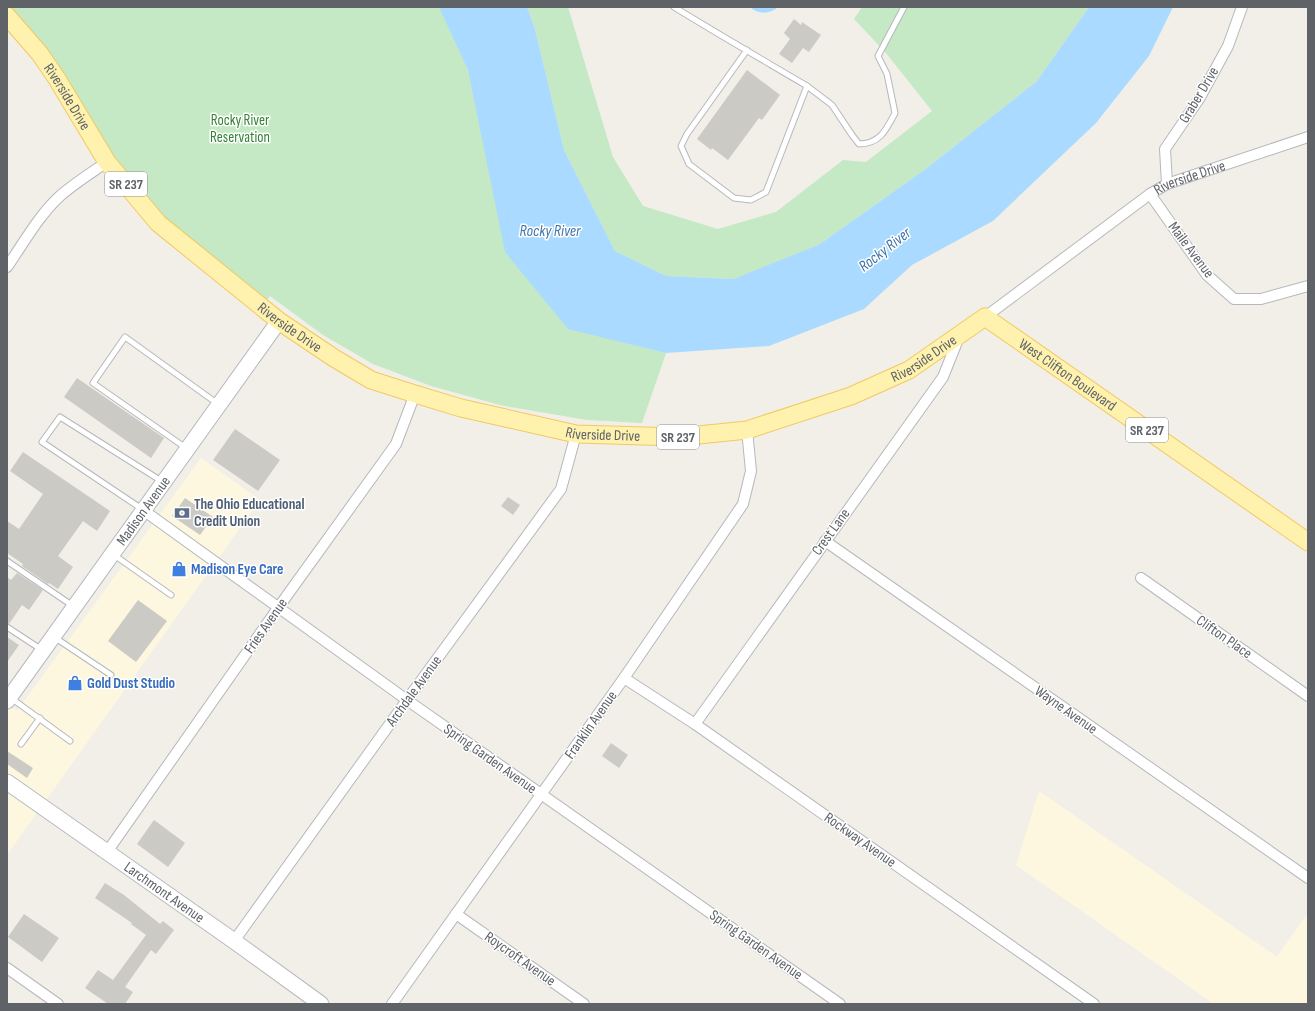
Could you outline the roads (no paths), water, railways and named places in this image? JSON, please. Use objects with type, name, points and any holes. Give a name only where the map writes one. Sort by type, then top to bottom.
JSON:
[{"type":"main road","name":"Riverside Drive","points":[[7,16],[45,60],[107,162],[158,223],[279,321],[334,358],[371,380],[415,394],[461,408],[576,434],[679,437],[747,430],[858,393],[909,370],[985,317]]},
{"type":"main road","name":"West Clifton Boulevard","points":[[985,317],[1308,542]]},
{"type":"main road","name":"Madison Avenue","points":[[8,699],[279,321]]},
{"type":"main road","name":"Larchmont Avenue","points":[[7,782],[234,941],[321,1004]]},
{"type":"street","name":"Graber Drive","points":[[1167,184],[1165,149],[1199,99],[1228,46],[1242,7]]},
{"type":"street","name":"Riverside Drive","points":[[985,317],[1150,194],[1167,184],[1308,137]]},
{"type":"street","points":[[7,267],[44,214],[60,197],[87,175],[107,162]]},
{"type":"street","name":"Maile Avenue","points":[[1150,194],[1207,275],[1234,299],[1261,299],[1308,286]]},
{"type":"street","name":"Crest Lane","points":[[695,724],[943,377],[959,336]]},
{"type":"street","name":"Fries Avenue","points":[[107,852],[278,608],[396,444],[415,394]]},
{"type":"street","name":"Franklin Avenue","points":[[392,1004],[542,795],[743,504],[751,471],[747,430]]},
{"type":"street","name":"Archdale Avenue","points":[[234,941],[561,489],[576,434]]},
{"type":"street","name":"Spring Garden Avenue","points":[[143,510],[407,700],[840,1004]]},
{"type":"street","name":"Wayne Avenue","points":[[825,541],[1308,878]]},
{"type":"street","name":"Clifton Place","points":[[1141,578],[1308,696]]},
{"type":"street","name":"Rockway Avenue","points":[[624,678],[695,724],[1094,1004]]},
{"type":"street","name":"Roycroft Avenue","points":[[456,914],[584,1004]]},
{"type":"street","points":[[7,968],[58,1004]]},
{"type":"lane","points":[[674,7],[808,86],[832,105],[859,144],[868,144],[883,134],[895,114],[887,74],[878,56],[904,7]]},
{"type":"lane","points":[[746,50],[688,134],[682,146],[690,164],[734,198],[751,200],[766,192],[808,86]]},
{"type":"lane","points":[[187,448],[93,383],[125,337],[219,405]]},
{"type":"lane","points":[[143,510],[42,442],[60,417],[163,482]]},
{"type":"lane","points":[[112,554],[171,594]]},
{"type":"lane","points":[[7,561],[74,607]]},
{"type":"lane","points":[[7,627],[43,651]]},
{"type":"lane","points":[[53,636],[111,675]]},
{"type":"lane","points":[[8,699],[40,718],[70,741]]},
{"type":"lane","points":[[21,744],[40,718]]},
{"type":"water","name":"Rocky River","points":[[439,7],[527,7],[535,29],[564,150],[615,251],[666,276],[734,279],[820,244],[927,168],[1037,81],[1089,7],[1173,7],[1149,56],[1096,123],[993,221],[912,265],[864,309],[769,346],[666,353],[568,329],[505,252],[468,70]]},
{"type":"water","points":[[750,7],[778,7],[764,13],[753,10]]},
{"type":"place","name":"The Ohio Educational Credit Union","points":[[182,513]]},
{"type":"place","name":"Madison Eye Care","points":[[179,569]]},
{"type":"place","name":"Gold Dust Studio","points":[[75,683]]},
{"type":"park label","name":"Rocky River Reservation","points":[[240,128]]}]
